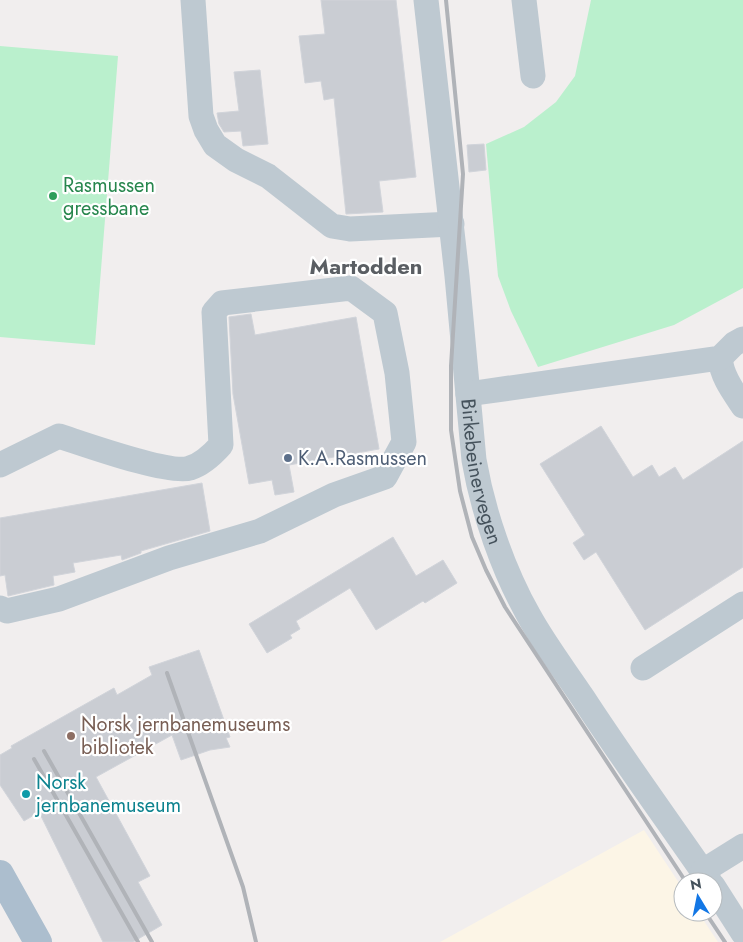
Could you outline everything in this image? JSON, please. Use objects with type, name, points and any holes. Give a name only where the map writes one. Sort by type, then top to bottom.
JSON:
[{"type":"main road","points":[[0,874],[38,942]]},
{"type":"street","points":[[193,0],[201,116],[206,130],[215,145],[236,160],[268,176],[332,226],[350,229],[452,224]]},
{"type":"street","name":"Birkebeinervegen","points":[[426,0],[452,224],[474,460],[480,494],[508,572],[529,616],[629,768],[703,872]]},
{"type":"street","points":[[524,0],[533,76]]},
{"type":"street","points":[[0,465],[59,436],[164,468],[190,468],[210,457],[221,445],[214,312],[222,303],[351,288],[385,313],[398,373],[404,442],[385,477],[334,495],[260,531],[169,558],[59,599],[7,611],[0,608]]},
{"type":"street","points":[[468,394],[720,358],[734,344],[743,339]]},
{"type":"street","points":[[720,358],[721,367],[727,382],[743,406]]},
{"type":"street","points":[[643,668],[743,604]]},
{"type":"street","points":[[717,872],[743,846]]},
{"type":"street","name":"Birkebeinervegen","points":[[723,902],[743,933]]},
{"type":"shaded area","points":[[644,830],[673,874],[673,922],[705,922],[718,942],[440,942]]},
{"type":"green space","points":[[591,0],[743,0],[743,288],[674,325],[538,367],[511,311],[498,276],[486,144],[524,127],[556,102],[575,76]]},
{"type":"green space","name":"Rasmussen gressbane","points":[[0,46],[118,56],[95,345],[0,337]]},
{"type":"building","points":[[321,0],[396,0],[416,177],[379,181],[383,212],[346,214],[334,98],[324,100],[321,81],[305,83],[299,36],[325,34]]},
{"type":"building","points":[[260,70],[268,144],[243,146],[241,131],[224,132],[219,124],[217,113],[239,111],[234,72]]},
{"type":"building","points":[[484,144],[486,170],[469,172],[467,145]]},
{"type":"building","points":[[251,314],[255,335],[356,317],[379,449],[289,465],[294,492],[275,495],[272,480],[249,484],[233,394],[229,317]]},
{"type":"building","points":[[601,426],[633,477],[652,465],[659,477],[675,467],[683,480],[743,441],[743,567],[645,630],[596,552],[584,560],[573,543],[585,535],[540,464]]},
{"type":"building","points":[[202,483],[210,531],[141,551],[141,553],[122,560],[121,555],[73,563],[75,572],[53,576],[54,585],[8,596],[5,575],[0,576],[0,518]]},
{"type":"building","points":[[393,537],[416,576],[443,560],[457,583],[376,630],[350,588],[296,621],[300,629],[290,635],[292,638],[267,653],[249,624]]},
{"type":"building","points":[[199,650],[230,737],[226,738],[230,747],[210,750],[181,760],[172,735],[96,777],[150,876],[138,882],[162,925],[133,942],[103,942],[39,812],[24,821],[0,785],[0,755],[12,748],[11,746],[114,688],[117,695],[152,675],[149,667]]},
{"type":"railway","points":[[446,0],[463,174],[451,366],[451,430],[460,491],[472,537],[505,607],[679,872]]},
{"type":"railway","points":[[167,673],[243,887],[256,942]]},
{"type":"railway","points":[[44,751],[152,942]]},
{"type":"railway","points":[[34,759],[138,942]]},
{"type":"railway","points":[[712,922],[725,942]]},
{"type":"place","name":"Rasmussen gressbane","points":[[53,196]]},
{"type":"place","name":"K.A.Rasmussen","points":[[288,458]]},
{"type":"place","name":"Norsk jernbanemuseums bibliotek","points":[[71,736]]},
{"type":"place","name":"Norsk jernbanemuseum","points":[[26,794]]},
{"type":"district","name":"Martodden","points":[[366,266]]}]
